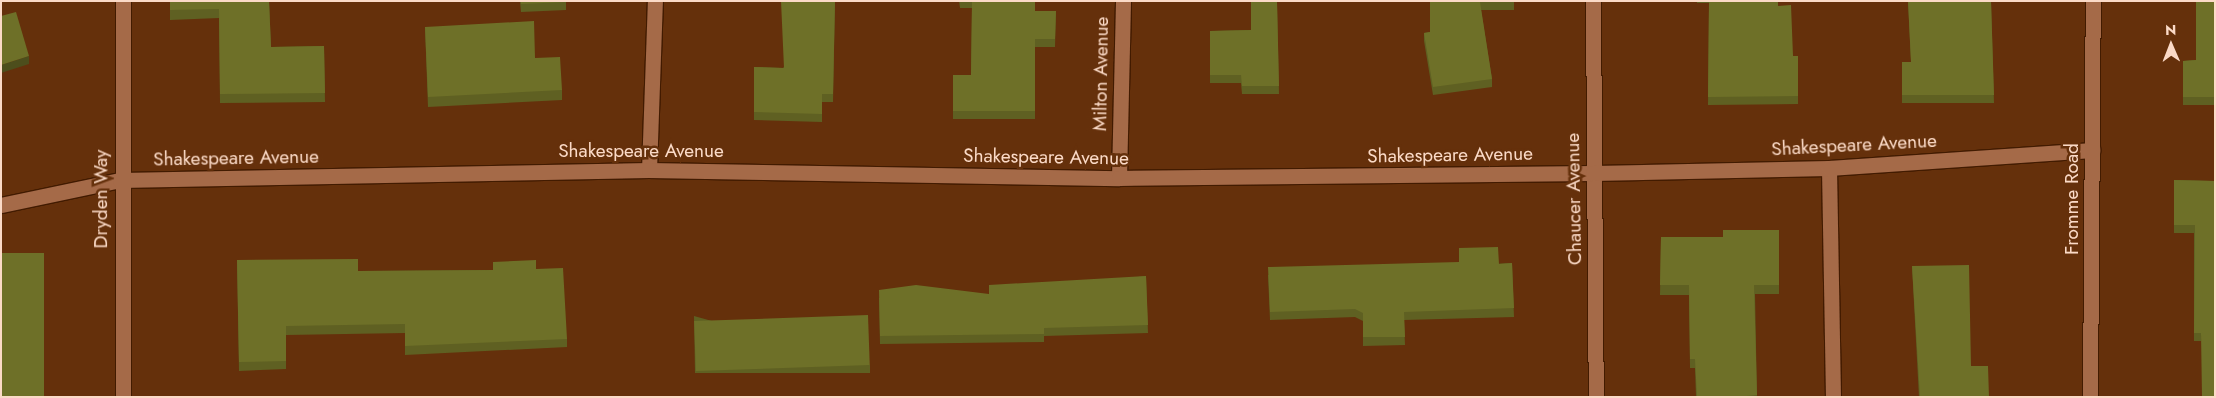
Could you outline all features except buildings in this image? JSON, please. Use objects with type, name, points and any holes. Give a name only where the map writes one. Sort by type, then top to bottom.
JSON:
[{"type":"street","name":"Dryden Way","points":[[123,1],[120,180],[123,397]]},
{"type":"street","points":[[650,170],[655,1]]},
{"type":"street","name":"Milton Avenue","points":[[1119,178],[1123,1]]},
{"type":"street","name":"Chaucer Avenue","points":[[1593,1],[1596,397]]},
{"type":"street","name":"Fromme Road","points":[[2090,397],[2093,1]]},
{"type":"street","name":"Shakespeare Avenue","points":[[1,205],[120,180],[650,170],[1119,178],[1593,173],[1829,168],[2092,150]]},
{"type":"street","points":[[1829,168],[1833,397]]}]
